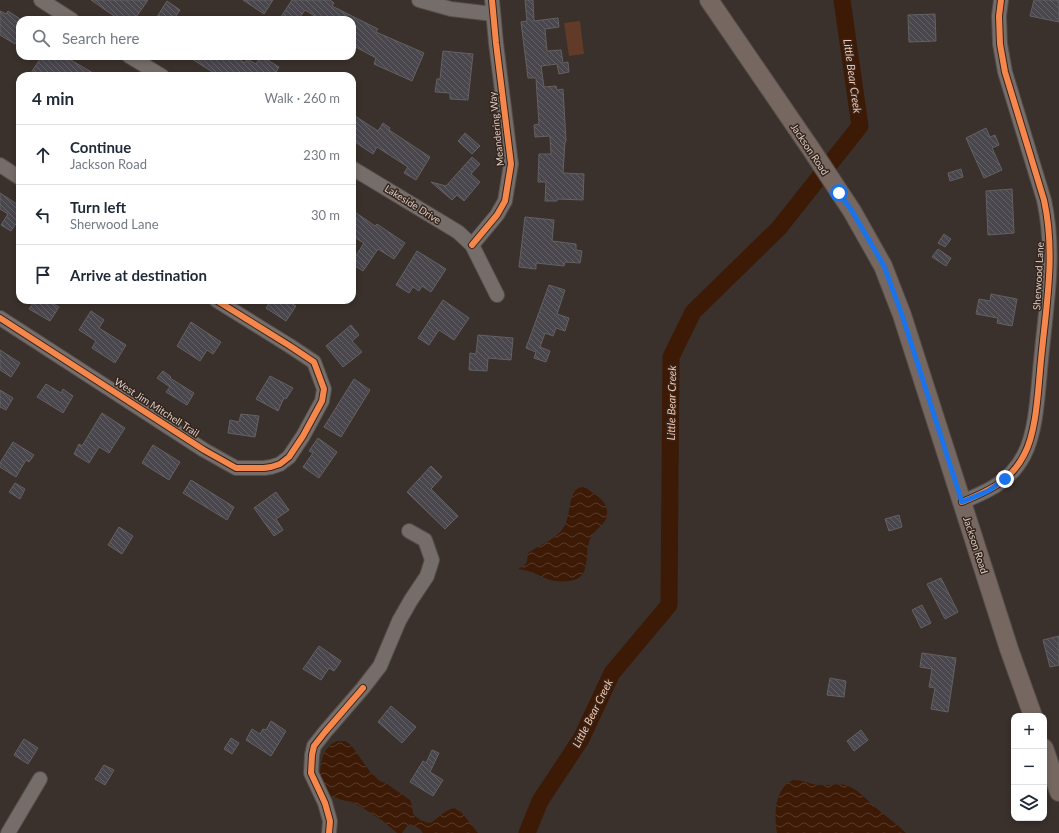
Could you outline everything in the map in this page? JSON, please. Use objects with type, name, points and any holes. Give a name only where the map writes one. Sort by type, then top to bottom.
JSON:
[{"type":"main road","name":"Jackson Road","points":[[709,0],[852,211],[884,266],[902,315],[1009,650],[1032,713]]},
{"type":"main road","points":[[1044,749],[1059,792]]},
{"type":"street","points":[[41,0],[66,16]]},
{"type":"street","points":[[419,0],[451,9],[493,7]]},
{"type":"street","name":"Sherwood Lane","points":[[962,502],[988,491],[1005,479],[1018,465],[1024,455],[1030,440],[1053,305],[1050,281],[1050,243],[1048,218],[1044,200],[1005,72],[1000,44],[999,16],[1001,0]]},
{"type":"street","name":"Meandering Way","points":[[472,245],[497,215],[505,201],[511,164],[493,7]]},
{"type":"street","points":[[136,60],[155,72]]},
{"type":"street","points":[[0,165],[16,175]]},
{"type":"street","name":"Lakeside Drive","points":[[356,170],[458,232],[472,245]]},
{"type":"street","points":[[472,245],[497,295]]},
{"type":"street","name":"West Jim Mitchell Trail","points":[[0,318],[204,450],[236,468],[271,467],[280,464],[289,458],[322,401],[324,389],[314,362],[222,304]]},
{"type":"street","points":[[329,833],[330,821],[325,803],[311,773],[314,746],[380,666],[399,621],[427,576],[432,560],[425,540],[409,531]]},
{"type":"street","points":[[8,833],[40,779]]},
{"type":"shaded area","points":[[580,21],[584,54],[569,56],[564,23]]},
{"type":"water","points":[[583,487],[588,489],[603,501],[606,505],[607,518],[590,539],[584,572],[581,576],[571,581],[556,581],[529,571],[518,569],[526,563],[528,553],[549,541],[562,530],[567,521],[572,496],[577,489]]},
{"type":"water","points":[[337,741],[345,741],[351,745],[371,773],[380,781],[387,784],[410,800],[413,813],[418,818],[430,823],[454,808],[462,813],[478,833],[423,833],[420,829],[411,824],[407,826],[402,833],[397,833],[383,821],[363,808],[352,802],[331,796],[322,785],[320,774],[321,763],[324,753],[330,745]]},
{"type":"water","points":[[793,780],[817,785],[842,784],[850,787],[861,794],[906,833],[777,833],[776,810],[779,796],[782,789]]},
{"type":"building","points":[[91,0],[148,0],[137,16],[114,16]]},
{"type":"building","points":[[243,0],[273,0],[264,14]]},
{"type":"building","points":[[292,0],[330,0],[334,3],[332,6],[352,16],[315,16],[305,10],[301,16],[282,16]]},
{"type":"building","points":[[525,0],[533,0],[534,21],[558,18],[559,27],[545,29],[547,51],[561,50],[563,63],[568,62],[569,72],[559,74],[557,64],[541,66],[544,87],[556,86],[557,90],[563,89],[566,141],[563,173],[584,174],[583,200],[557,199],[557,201],[545,201],[546,182],[538,182],[539,154],[551,154],[550,136],[535,137],[534,125],[539,124],[536,78],[528,78],[521,22],[527,21]]},
{"type":"building","points":[[1034,0],[1059,0],[1059,22],[1030,16]]},
{"type":"building","points":[[167,1],[180,10],[176,16],[158,16]]},
{"type":"building","points":[[0,11],[6,14],[8,11],[16,16],[16,42],[15,44],[0,35]]},
{"type":"building","points":[[935,14],[936,41],[909,42],[908,15]]},
{"type":"building","points":[[356,18],[378,29],[376,32],[424,53],[412,81],[374,64],[376,58],[356,47]]},
{"type":"building","points":[[443,51],[473,54],[468,100],[450,99],[450,93],[435,92],[437,79],[440,79]]},
{"type":"building","points":[[39,60],[71,60],[91,72],[32,72]]},
{"type":"building","points":[[193,60],[240,60],[245,63],[246,60],[249,60],[256,64],[258,60],[268,60],[279,67],[276,72],[213,72]]},
{"type":"building","points":[[356,117],[378,131],[383,123],[390,128],[389,130],[430,157],[416,180],[404,173],[408,167],[377,147],[373,154],[356,143]]},
{"type":"building","points":[[986,128],[990,137],[995,135],[999,145],[992,148],[1002,170],[984,178],[966,138]]},
{"type":"building","points":[[465,133],[480,146],[472,154],[458,141]]},
{"type":"building","points":[[472,157],[480,164],[471,174],[480,182],[464,201],[457,195],[452,200],[431,182],[446,186]]},
{"type":"building","points":[[961,169],[963,177],[950,181],[948,173]]},
{"type":"building","points":[[1012,189],[1014,233],[988,235],[986,191]]},
{"type":"building","points":[[0,193],[16,203],[16,224],[11,231],[1,225],[8,214],[0,209]]},
{"type":"building","points":[[356,213],[375,226],[377,224],[405,243],[394,259],[378,249],[363,271],[356,267],[356,256],[364,243],[356,238]]},
{"type":"building","points":[[525,217],[554,220],[552,241],[576,244],[576,250],[582,251],[580,263],[565,262],[564,266],[536,263],[536,269],[519,267]]},
{"type":"building","points":[[944,234],[951,239],[945,247],[938,243]]},
{"type":"building","points":[[938,249],[951,258],[946,266],[932,257]]},
{"type":"building","points":[[417,251],[446,269],[431,292],[422,286],[419,291],[413,287],[409,293],[396,285]]},
{"type":"building","points":[[549,285],[565,290],[557,314],[569,318],[565,331],[556,328],[553,336],[545,333],[540,347],[550,351],[546,362],[534,358],[536,352],[526,348]]},
{"type":"building","points":[[991,294],[1017,299],[1012,326],[997,323],[998,318],[976,314],[979,299],[990,301]]},
{"type":"building","points":[[443,300],[469,318],[454,340],[439,330],[429,345],[418,338]]},
{"type":"building","points":[[32,304],[54,304],[59,307],[50,321],[29,309]]},
{"type":"building","points":[[268,304],[293,304],[296,306],[286,321],[266,308]]},
{"type":"building","points":[[91,311],[104,320],[99,328],[126,345],[115,363],[92,348],[96,341],[79,330]]},
{"type":"building","points":[[191,322],[221,342],[213,354],[207,350],[200,361],[177,346]]},
{"type":"building","points":[[351,325],[359,335],[352,341],[362,352],[343,367],[326,346]]},
{"type":"building","points":[[478,335],[513,338],[511,360],[488,358],[487,371],[469,370],[470,353],[476,354]]},
{"type":"building","points":[[0,350],[20,363],[11,377],[0,370]]},
{"type":"building","points":[[163,371],[171,377],[170,378],[194,393],[187,405],[166,392],[170,387],[157,378]]},
{"type":"building","points":[[270,376],[293,388],[286,399],[284,398],[278,411],[256,399]]},
{"type":"building","points":[[354,379],[370,390],[341,437],[324,427]]},
{"type":"building","points":[[46,384],[61,393],[63,389],[73,396],[63,413],[37,397]]},
{"type":"building","points":[[0,390],[13,398],[6,410],[0,407]]},
{"type":"building","points":[[102,413],[125,428],[109,453],[99,447],[89,463],[74,454],[79,444],[82,446]]},
{"type":"building","points":[[241,414],[259,416],[255,437],[228,433],[230,420],[239,422]]},
{"type":"building","points":[[318,438],[337,452],[319,478],[303,467],[313,453],[309,451]]},
{"type":"building","points":[[13,442],[34,455],[29,462],[26,460],[16,477],[0,467],[0,463]]},
{"type":"building","points":[[153,445],[180,462],[169,480],[142,463]]},
{"type":"building","points":[[431,466],[442,477],[431,489],[458,516],[445,529],[407,492]]},
{"type":"building","points":[[191,480],[234,507],[227,520],[183,493]]},
{"type":"building","points":[[15,483],[25,489],[20,499],[9,492]]},
{"type":"building","points":[[276,492],[289,510],[276,519],[283,530],[274,536],[254,508]]},
{"type":"building","points":[[899,515],[902,527],[889,531],[885,519]]},
{"type":"building","points":[[119,527],[133,536],[122,554],[108,545]]},
{"type":"building","points":[[941,578],[958,612],[945,619],[927,584]]},
{"type":"building","points":[[922,605],[931,623],[921,628],[912,610]]},
{"type":"building","points":[[1059,636],[1059,665],[1050,667],[1043,640]]},
{"type":"building","points":[[319,646],[341,661],[334,671],[329,668],[321,680],[303,669]]},
{"type":"building","points":[[922,653],[956,658],[948,712],[931,709],[935,688],[929,687],[932,669],[920,667]]},
{"type":"building","points":[[830,678],[846,681],[844,697],[827,695]]},
{"type":"building","points":[[391,706],[416,727],[402,743],[378,722]]},
{"type":"building","points":[[271,721],[286,731],[271,756],[246,740],[252,729],[260,734],[263,729],[266,730]]},
{"type":"building","points":[[861,730],[868,740],[854,751],[847,741]]},
{"type":"building","points":[[231,738],[239,743],[232,754],[224,749]]},
{"type":"building","points":[[24,739],[38,748],[28,764],[14,755]]},
{"type":"building","points":[[432,750],[439,753],[430,772],[443,780],[433,796],[410,782],[423,761],[426,763]]},
{"type":"building","points":[[104,765],[114,770],[105,785],[95,779]]},
{"type":"waterway","name":"Little Bear Creek","points":[[527,833],[540,801],[581,739],[612,673],[669,605],[671,357],[693,312],[779,228],[860,126],[842,0]]},
{"type":"cycle path","points":[[472,245],[497,215],[505,201],[511,164],[492,0]]},
{"type":"cycle path","points":[[962,502],[981,494],[1005,479],[1018,464],[1028,445],[1032,434],[1036,409],[1049,280],[1050,260],[1048,220],[1044,200],[1005,72],[1000,44],[999,16],[1001,0]]},
{"type":"cycle path","points":[[0,318],[204,450],[236,468],[271,467],[280,464],[289,457],[303,436],[322,401],[324,389],[314,362],[222,304]]},
{"type":"cycle path","points":[[329,833],[330,821],[325,803],[311,773],[314,746],[363,688]]},
{"type":"route","points":[[839,193],[852,211],[884,266],[902,315],[962,502],[988,491],[1005,479]]}]
